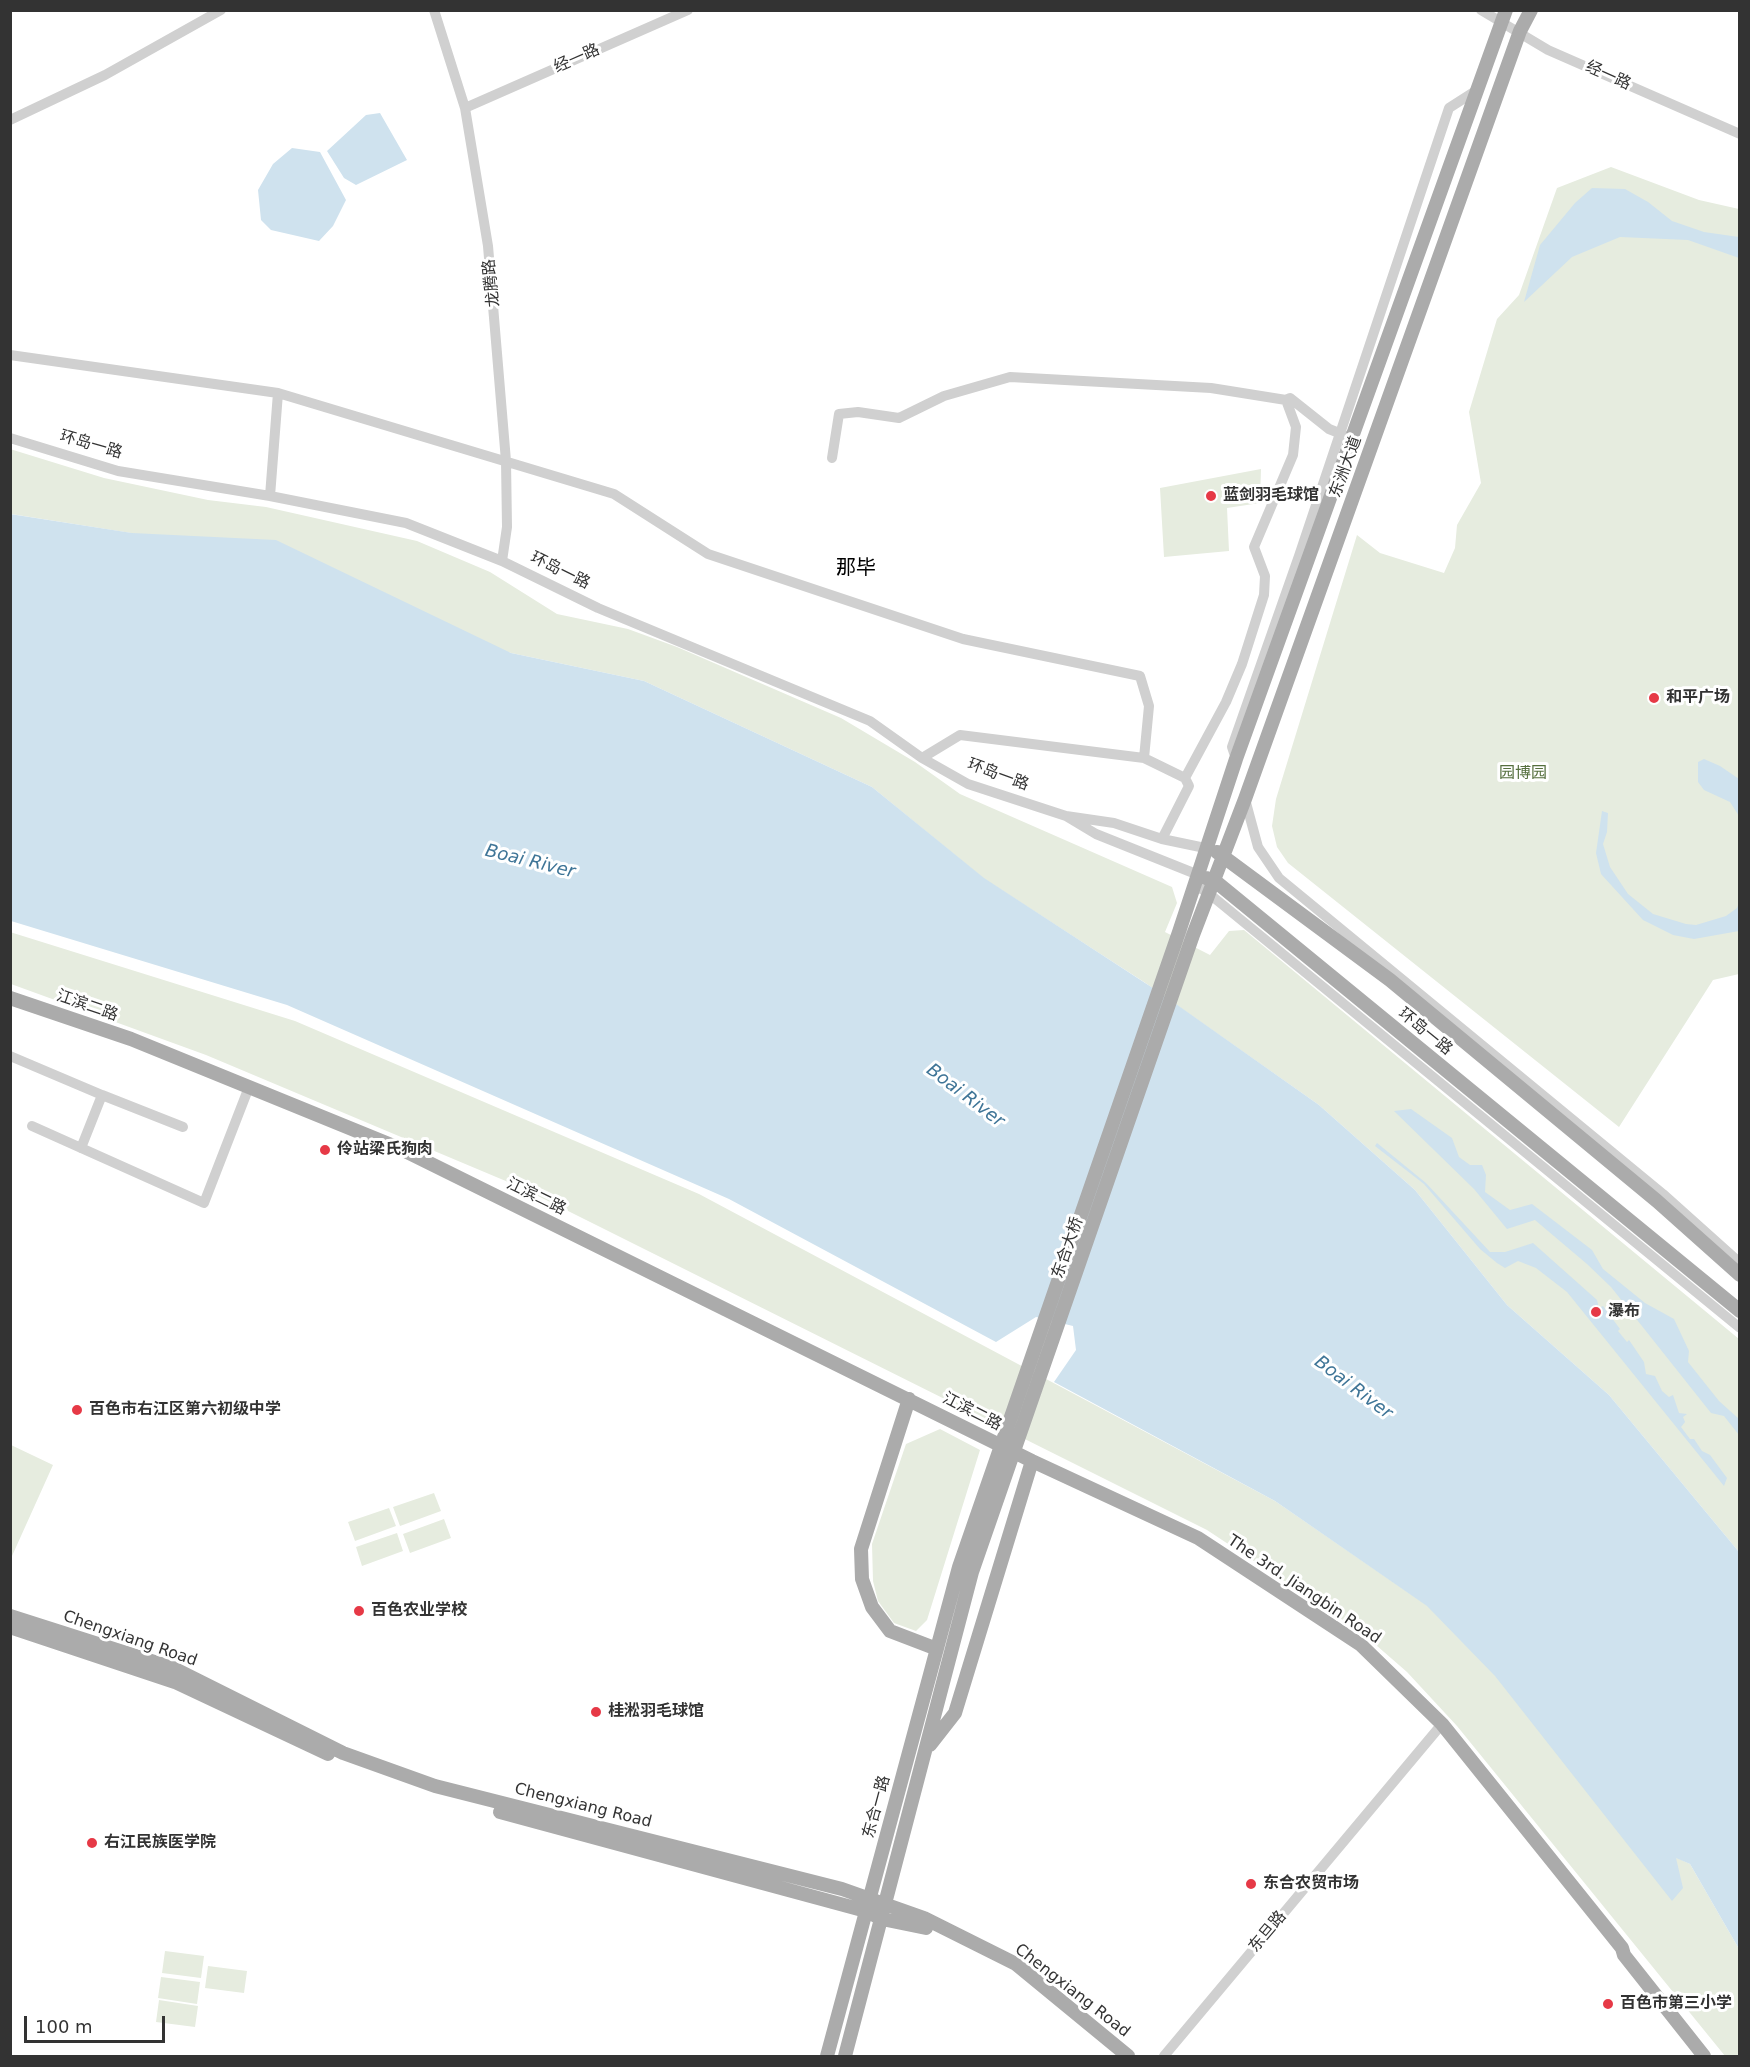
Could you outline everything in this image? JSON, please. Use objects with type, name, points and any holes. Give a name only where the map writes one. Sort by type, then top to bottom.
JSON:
[{"type":"main road","name":"东洲大道","points":[[1186,933],[1212,888],[1520,32],[1531,10]]},
{"type":"main road","name":"东洲大道","points":[[1186,933],[1195,880],[1205,848],[1345,435],[1503,16]]},
{"type":"main road","points":[[1247,728],[1267,736]]},
{"type":"main road","name":"环岛一路","points":[[1205,848],[1223,854],[1390,980],[1657,1201],[1740,1275]]},
{"type":"main road","name":"环岛一路","points":[[1195,880],[1212,888],[1740,1311]]},
{"type":"main road","name":"东合大桥","points":[[965,1569],[1186,933]]},
{"type":"main road","points":[[1390,980],[1409,985],[1412,1000]]},
{"type":"main road","name":"江滨二路","points":[[10,998],[131,1039],[401,1149],[1032,1461]]},
{"type":"main road","points":[[909,1399],[861,1549],[862,1579],[872,1607],[890,1631],[937,1649]]},
{"type":"main road","points":[[926,1749],[955,1713],[1032,1461]]},
{"type":"main road","name":"The 3rd. Jiangbin Road","points":[[1032,1461],[1198,1538],[1361,1645],[1442,1724],[1622,1948],[1624,1955],[1704,2056]]},
{"type":"main road","name":"东合一路","points":[[827,2056],[937,1649],[965,1569]]},
{"type":"main road","name":"东合一路","points":[[845,2056],[926,1749],[965,1569]]},
{"type":"main road","name":"Chengxiang Road","points":[[10,1616],[173,1668],[343,1753],[435,1786],[842,1889],[868,1905],[921,1925],[1012,1971],[1117,2056]]},
{"type":"main road","name":"Chengxiang Road","points":[[10,1627],[175,1682],[340,1760],[433,1794],[868,1905]]},
{"type":"main road","name":"Chengxiang Road","points":[[884,1912],[924,1918],[1016,1964],[1128,2056]]},
{"type":"main road","name":"The 3rd. Jiangbin Road","points":[[1622,1948],[1628,1950],[1711,2056]]},
{"type":"street","points":[[10,120],[105,75],[221,10]]},
{"type":"street","name":"龙腾路","points":[[434,10],[465,108],[488,246],[506,461],[507,527],[502,561]]},
{"type":"street","name":"经一路","points":[[465,108],[688,10]]},
{"type":"street","name":"经一路","points":[[1481,10],[1503,16],[1520,32],[1548,50],[1740,134]]},
{"type":"street","points":[[10,355],[278,393],[614,494],[708,554],[963,639],[1140,676],[1149,706],[1144,758]]},
{"type":"street","points":[[832,458],[839,414],[858,412],[900,418],[944,396],[1010,377],[1211,388],[1259,393],[1286,400],[1290,398],[1329,429],[1345,435],[1299,556],[1232,747],[1236,759]]},
{"type":"street","points":[[270,496],[278,393]]},
{"type":"street","points":[[1185,778],[1226,702],[1242,664],[1264,595],[1265,576],[1254,547],[1293,455],[1296,426],[1286,400]]},
{"type":"street","name":"环岛一路","points":[[10,438],[118,471],[270,496],[406,523],[502,561],[598,608],[870,721],[922,758],[968,784],[1066,816],[1114,823],[1162,839],[1205,848]]},
{"type":"street","points":[[922,758],[960,735],[1144,758],[1185,778],[1189,786],[1162,839]]},
{"type":"street","points":[[1245,799],[1258,847],[1279,878],[1663,1194],[1740,1263]]},
{"type":"street","name":"环岛一路","points":[[1066,816],[1096,834],[1195,880]]},
{"type":"street","points":[[1212,888],[1740,1328]]},
{"type":"street","points":[[10,1056],[183,1126]]},
{"type":"street","points":[[32,1126],[204,1203],[249,1087]]},
{"type":"street","points":[[81,1148],[102,1095]]},
{"type":"street","name":"东旦路","points":[[1164,2056],[1442,1724]]},
{"type":"green space","name":"园博园","points":[[1611,167],[1699,200],[1739,209],[1739,974],[1713,980],[1619,1127],[1288,863],[1277,847],[1272,826],[1276,799],[1357,535],[1380,553],[1444,573],[1455,548],[1457,525],[1481,483],[1469,412],[1497,319],[1519,295],[1557,188]]},
{"type":"green space","points":[[10,449],[104,478],[208,500],[266,507],[417,541],[490,572],[557,614],[628,629],[677,647],[841,718],[915,762],[960,794],[1172,887],[1177,903],[1165,932],[1210,955],[1229,931],[1244,930],[1739,1339],[1739,1552],[1609,1395],[1507,1305],[1415,1190],[1319,1105],[1144,982],[983,878],[872,787],[644,681],[511,653],[131,533],[11,514]]},
{"type":"green space","points":[[1261,469],[1260,503],[1227,508],[1229,551],[1164,557],[1160,488]]},
{"type":"green space","points":[[10,932],[295,1021],[699,1194],[1275,1501],[1428,1606],[1675,1857],[1690,1864],[1739,1949],[1739,2056],[1725,2056],[1457,1726],[1407,1672],[1361,1632],[1207,1530],[520,1187],[206,1055],[11,984]]},
{"type":"green space","points":[[940,1429],[980,1450],[927,1620],[916,1631],[894,1623],[878,1601],[873,1581],[872,1544],[906,1444]]},
{"type":"green space","points":[[11,1445],[53,1465],[12,1556],[10,1556]]},
{"type":"green space","points":[[434,1493],[441,1511],[400,1526],[393,1507]]},
{"type":"green space","points":[[389,1508],[396,1526],[355,1541],[348,1522]]},
{"type":"green space","points":[[444,1519],[451,1538],[410,1553],[403,1534]]},
{"type":"green space","points":[[397,1533],[403,1551],[362,1566],[356,1547]]},
{"type":"green space","points":[[165,1951],[204,1956],[201,1978],[162,1973]]},
{"type":"green space","points":[[208,1966],[247,1971],[244,1993],[205,1988]]},
{"type":"green space","points":[[161,1977],[200,1982],[197,2004],[158,1998]]},
{"type":"green space","points":[[159,2000],[198,2006],[195,2027],[156,2022]]},
{"type":"water","points":[[380,113],[407,160],[356,185],[344,178],[327,151],[366,115]]},
{"type":"water","points":[[292,148],[320,152],[346,200],[333,226],[319,241],[271,230],[261,220],[258,190],[273,164]]},
{"type":"water","points":[[1592,188],[1625,189],[1648,202],[1672,221],[1704,232],[1739,237],[1739,258],[1688,240],[1620,237],[1572,257],[1524,302],[1540,245],[1575,203]]},
{"type":"water","name":"Boai River","points":[[10,514],[132,533],[276,540],[511,653],[644,681],[872,787],[984,878],[1159,992],[1319,1105],[1415,1190],[1507,1305],[1609,1395],[1739,1552],[1739,1949],[1690,1864],[1676,1858],[1683,1888],[1672,1901],[1495,1676],[1427,1606],[1275,1501],[1054,1382],[1076,1350],[1073,1326],[1036,1317],[996,1342],[729,1199],[287,1005],[11,921]]},
{"type":"water","points":[[1704,759],[1720,766],[1739,779],[1739,816],[1730,802],[1704,790],[1698,782],[1698,762]]},
{"type":"water","points":[[1602,811],[1608,813],[1607,832],[1603,844],[1610,867],[1628,894],[1653,914],[1696,925],[1726,916],[1737,908],[1739,903],[1739,931],[1694,939],[1673,935],[1643,920],[1601,874],[1596,853]]},
{"type":"water","points":[[1411,1109],[1452,1138],[1459,1157],[1470,1165],[1482,1165],[1486,1175],[1485,1192],[1510,1210],[1532,1204],[1592,1250],[1603,1269],[1645,1303],[1674,1319],[1689,1351],[1688,1362],[1719,1401],[1739,1419],[1739,1435],[1724,1416],[1711,1413],[1611,1287],[1587,1264],[1535,1220],[1507,1229],[1474,1189],[1394,1111]]},
{"type":"water","name":"瀑布","points":[[1377,1143],[1426,1183],[1490,1252],[1505,1252],[1533,1243],[1597,1300],[1599,1308],[1603,1306],[1620,1329],[1618,1331],[1627,1342],[1629,1340],[1644,1362],[1646,1374],[1655,1376],[1662,1391],[1669,1397],[1673,1395],[1679,1413],[1687,1414],[1683,1417],[1685,1422],[1681,1427],[1690,1439],[1694,1439],[1702,1451],[1710,1455],[1727,1478],[1724,1486],[1567,1292],[1536,1268],[1518,1261],[1505,1268],[1497,1263],[1480,1249],[1424,1184],[1375,1146]]},
{"type":"place","name":"蓝剑羽毛球馆","points":[[1211,496]]},
{"type":"place","name":"和平广场","points":[[1654,698]]},
{"type":"place","name":"伶站梁氏狗肉","points":[[325,1150]]},
{"type":"place","name":"瀑布","points":[[1596,1312]]},
{"type":"place","name":"百色市右江区第六初级中学","points":[[77,1410]]},
{"type":"place","name":"百色农业学校","points":[[359,1611]]},
{"type":"place","name":"桂淞羽毛球馆","points":[[596,1712]]},
{"type":"place","name":"右江民族医学院","points":[[92,1843]]},
{"type":"place","name":"东合农贸市场","points":[[1251,1884]]},
{"type":"place","name":"百色市第三小学","points":[[1608,2004]]},
{"type":"district","name":"那毕","points":[[856,569]]}]
